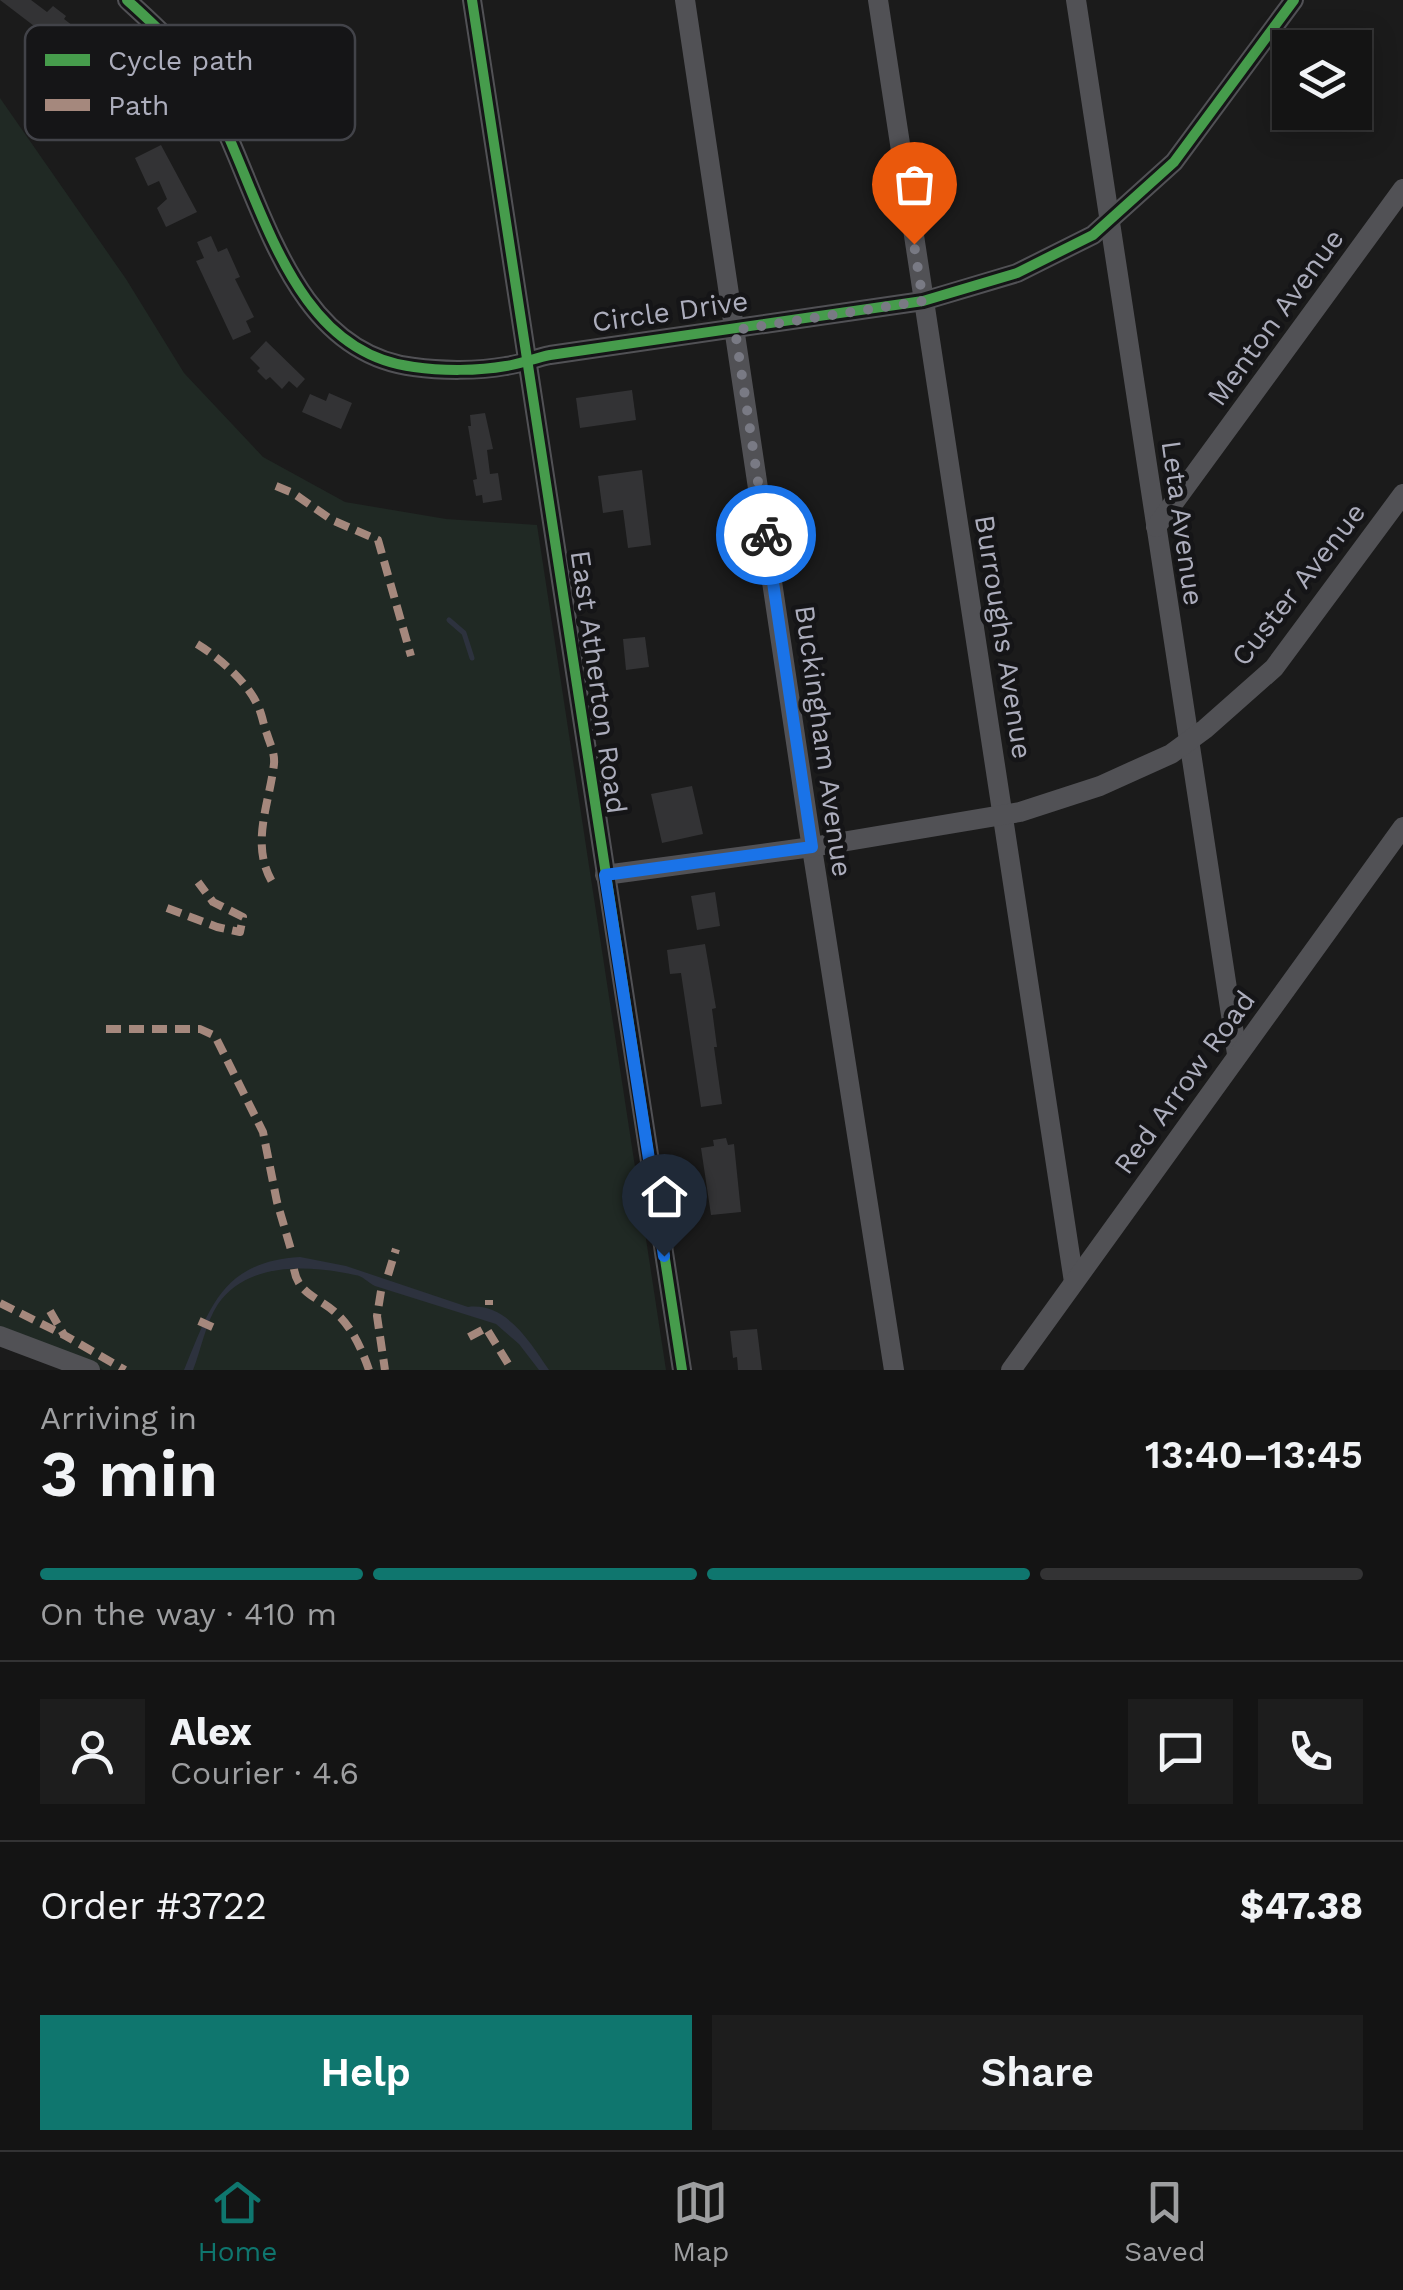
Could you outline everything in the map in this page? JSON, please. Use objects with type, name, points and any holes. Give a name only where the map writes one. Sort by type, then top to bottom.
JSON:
[{"type":"street","name":"Circle Drive","points":[[127,0],[154,25]]},
{"type":"street","name":"East Atherton Road","points":[[472,0],[682,1370]]},
{"type":"street","name":"Buckingham Avenue","points":[[685,0],[894,1370]]},
{"type":"street","name":"Burroughs Avenue","points":[[878,0],[1074,1282]]},
{"type":"street","name":"Leta Avenue","points":[[1076,0],[1237,1054]]},
{"type":"street","points":[[1273,0],[1277,24]]},
{"type":"street","name":"Circle Drive","points":[[230,140],[268,230],[307,300],[329,327],[367,353],[411,367],[505,366],[529,359],[923,301],[1017,273],[1093,235],[1174,162],[1294,0]]},
{"type":"street","name":"Menton Avenue","points":[[1156,527],[1403,189]]},
{"type":"street","name":"Custer Avenue","points":[[605,875],[812,847],[1004,814],[1100,786],[1171,754],[1274,668],[1403,494]]},
{"type":"street","name":"Red Arrow Road","points":[[1010,1370],[1403,827]]},
{"type":"street","points":[[0,1336],[90,1370]]},
{"type":"shaded area","points":[[0,98],[25,134],[25,140],[29,140],[126,279],[184,373],[263,457],[345,502],[446,519],[537,525],[666,1370],[103,1370],[88,1360],[0,1326]]},
{"type":"water","points":[[300,1257],[346,1266],[468,1307],[494,1311],[516,1326],[549,1370],[539,1370],[519,1344],[496,1324],[375,1286],[358,1276],[300,1268],[263,1273],[231,1290],[214,1311],[193,1370],[184,1370],[211,1308],[235,1279],[252,1268]]},
{"type":"building","points":[[0,0],[31,0],[47,12],[53,6],[72,25],[33,25]]},
{"type":"building","points":[[161,145],[197,212],[166,227],[157,208],[167,199],[159,181],[148,186],[135,158]]},
{"type":"building","points":[[211,236],[218,252],[227,248],[240,277],[235,279],[254,317],[246,321],[251,332],[233,340],[196,261],[204,258],[197,242]]},
{"type":"building","points":[[266,341],[305,379],[297,388],[289,381],[282,389],[257,371],[260,368],[250,358]]},
{"type":"building","points":[[632,390],[636,420],[580,428],[576,398]]},
{"type":"building","points":[[329,393],[352,403],[341,429],[302,412],[310,394],[326,401]]},
{"type":"building","points":[[485,413],[493,449],[487,450],[490,474],[498,473],[502,500],[483,503],[482,495],[476,496],[468,426],[470,415]]},
{"type":"building","points":[[642,470],[651,545],[628,548],[623,510],[603,513],[598,476]]},
{"type":"building","points":[[645,637],[649,667],[626,670],[623,639]]},
{"type":"building","points":[[692,786],[703,834],[662,843],[651,794]]},
{"type":"building","points":[[715,892],[720,926],[697,930],[691,896]]},
{"type":"building","points":[[705,944],[716,1008],[712,1009],[714,1047],[722,1104],[701,1107],[681,973],[670,974],[667,950]]},
{"type":"building","points":[[726,1138],[728,1145],[734,1144],[741,1212],[711,1215],[701,1148]]},
{"type":"building","points":[[757,1329],[762,1370],[738,1370],[730,1331]]},
{"type":"waterway","points":[[449,620],[464,633],[472,658]]},
{"type":"marked path","points":[[276,486],[332,520],[378,540],[411,656]]},
{"type":"marked path","points":[[197,644],[242,682],[261,714],[274,760],[262,841],[274,885]]},
{"type":"marked path","points":[[167,908],[240,932],[243,917],[213,902],[198,882]]},
{"type":"marked path","points":[[106,1029],[200,1029],[215,1036],[263,1132],[292,1253]]},
{"type":"marked path","points":[[388,1275],[396,1249]]},
{"type":"marked path","points":[[294,1269],[300,1285],[348,1326],[369,1370]]},
{"type":"marked path","points":[[381,1291],[377,1316],[385,1370]]},
{"type":"marked path","points":[[489,1300],[489,1305]]},
{"type":"marked path","points":[[0,1303],[64,1335]]},
{"type":"marked path","points":[[50,1311],[64,1335],[125,1370]]},
{"type":"marked path","points":[[199,1321],[217,1329]]},
{"type":"marked path","points":[[469,1337],[486,1328],[512,1370]]},
{"type":"cycle path","points":[[127,0],[153,25]]},
{"type":"cycle path","points":[[472,0],[682,1370]]},
{"type":"cycle path","points":[[230,140],[277,249],[301,291],[331,327],[368,354],[414,367],[495,368],[550,355],[923,301],[1017,273],[1093,235],[1174,162],[1294,0]]},
{"type":"way so far","points":[[766,535],[735,330],[923,301],[914,244]]},
{"type":"route","points":[[664,1256],[605,875],[812,847],[766,535]]}]
